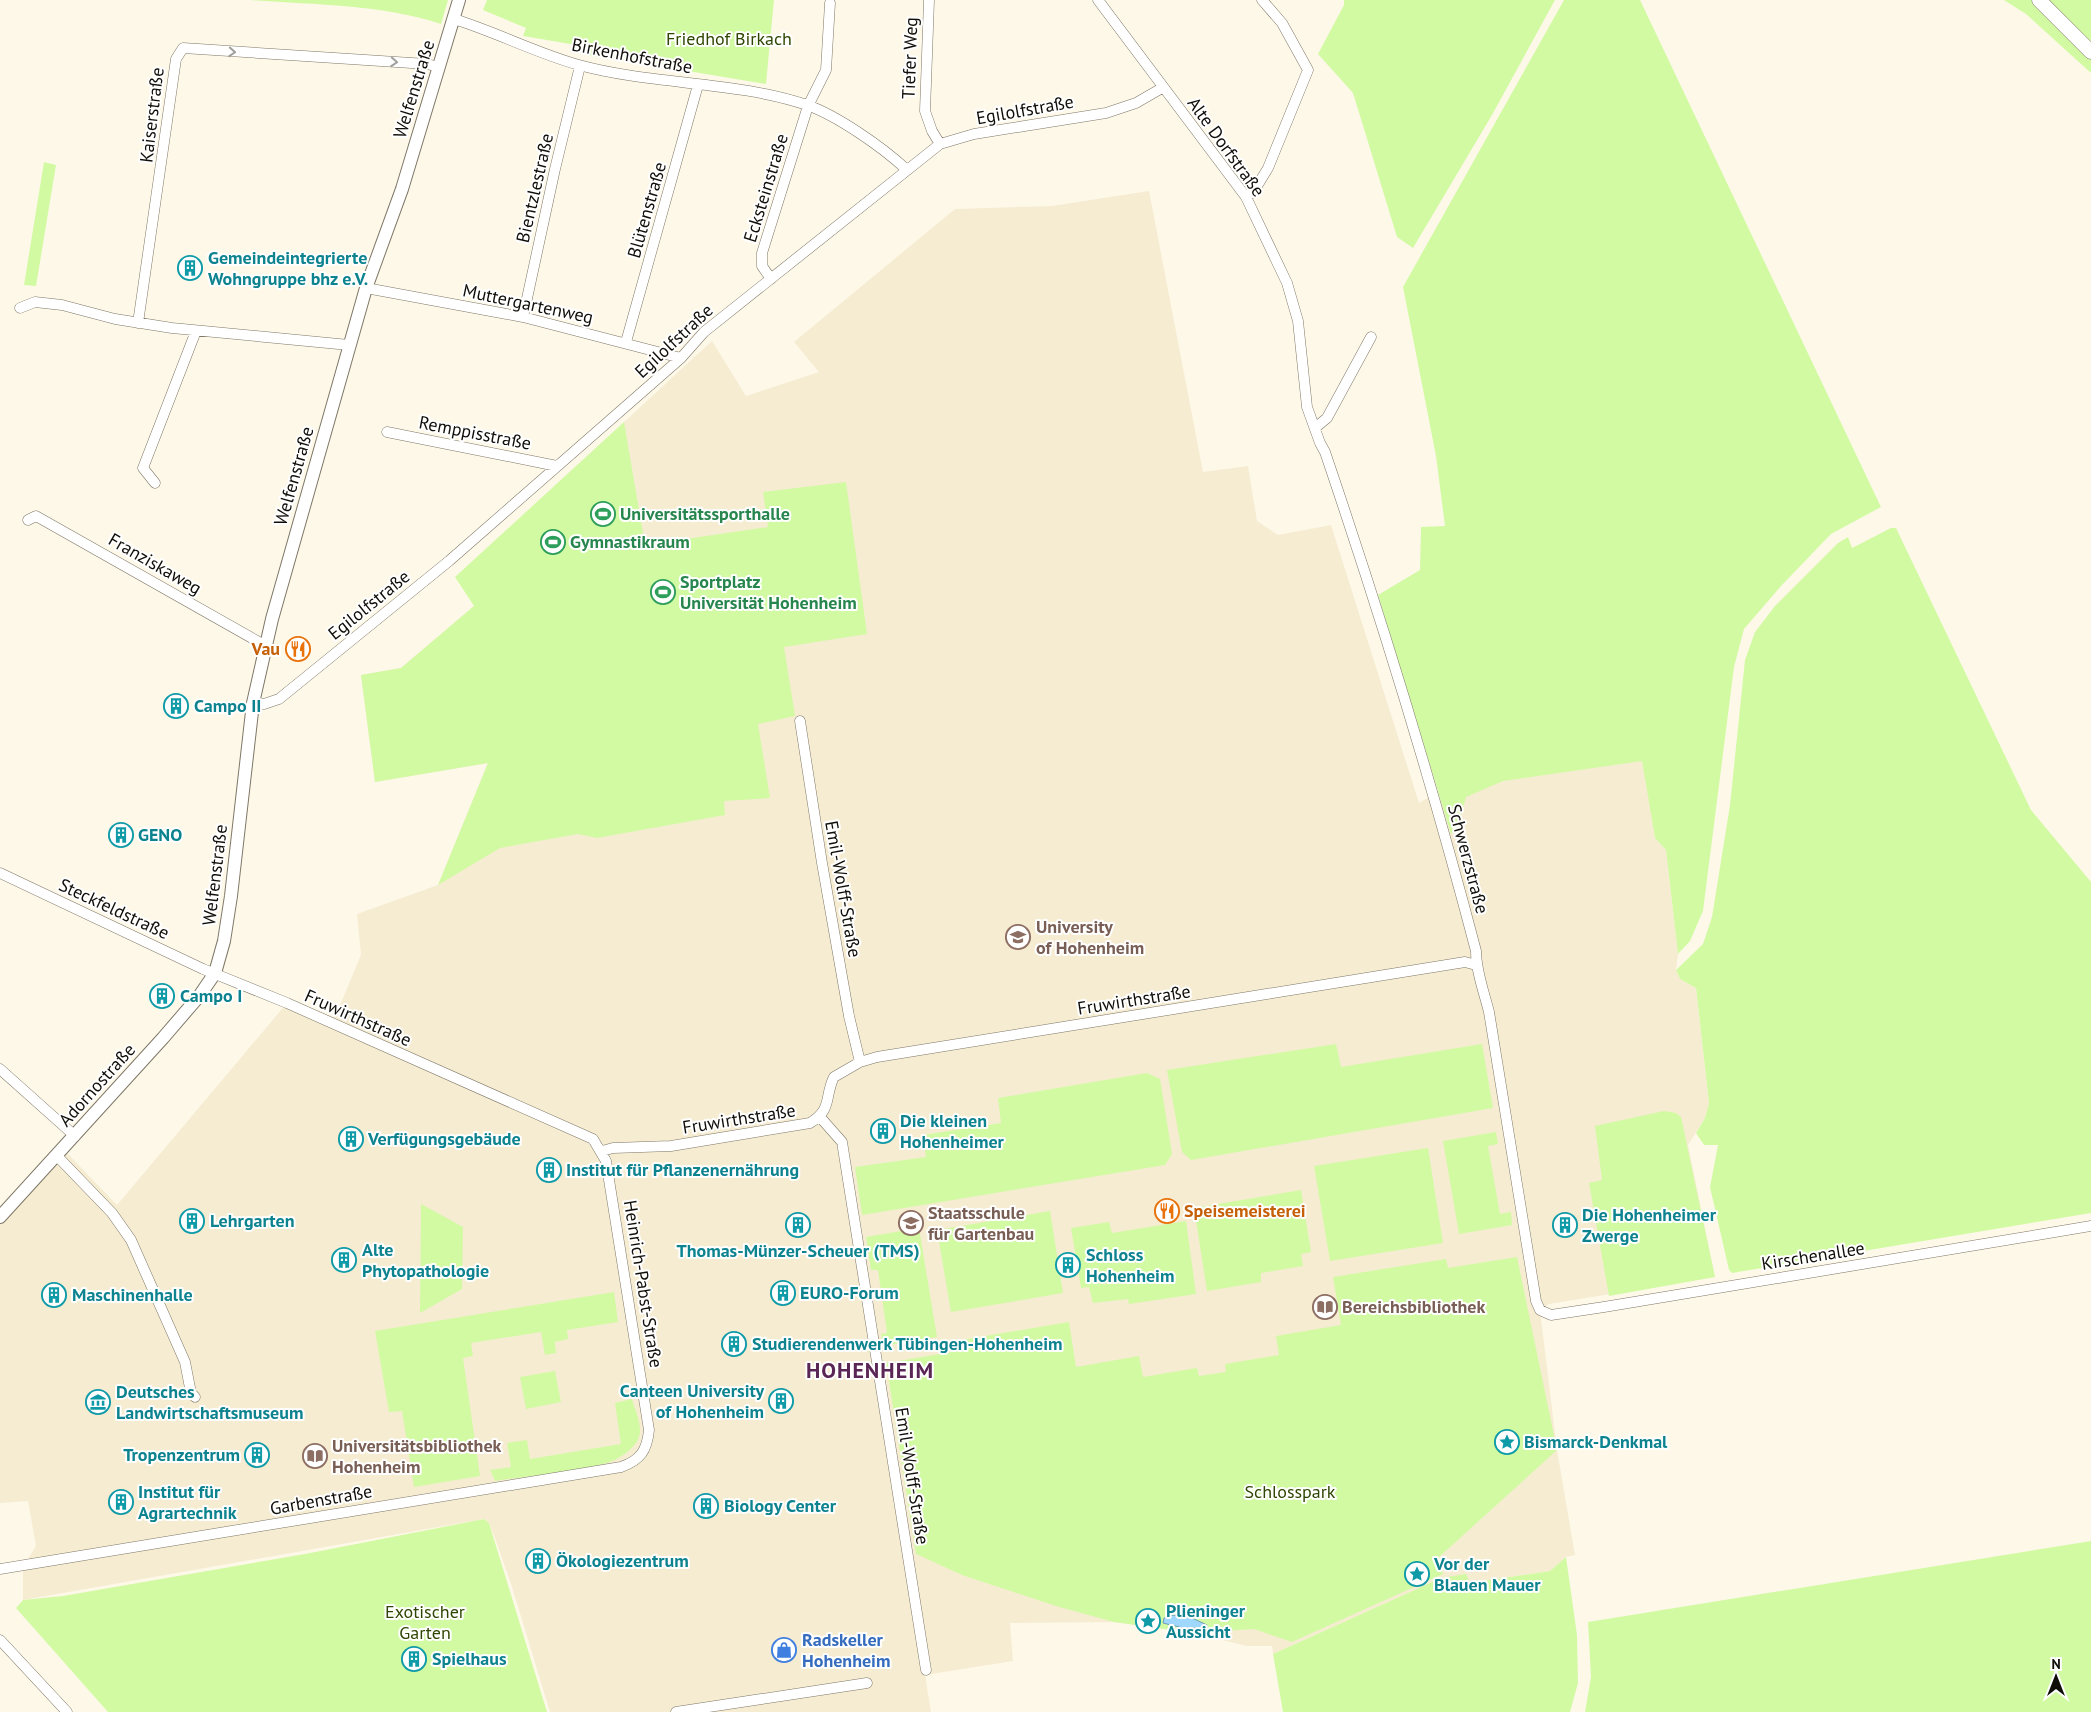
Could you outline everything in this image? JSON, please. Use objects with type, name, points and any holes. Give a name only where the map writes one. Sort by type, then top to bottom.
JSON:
[{"type":"main road","points":[[2040,0],[2091,52]]},
{"type":"street","name":"Welfenstraße","points":[[209,971],[224,941],[253,703],[266,646],[366,288],[402,189],[460,0]]},
{"type":"street","name":"Tiefer Weg","points":[[929,0],[925,111],[932,131],[940,144]]},
{"type":"street","name":"Alte Dorfstraße","points":[[1098,0],[1162,88],[1246,197],[1287,282],[1298,321],[1307,407],[1315,428]]},
{"type":"street","points":[[1246,197],[1254,191],[1268,168],[1308,70],[1282,23],[1262,0]]},
{"type":"street","points":[[808,106],[826,70],[830,3]]},
{"type":"street","name":"Birkenhofstraße","points":[[454,19],[580,66],[767,96],[808,106],[887,151],[906,169]]},
{"type":"street","name":"Kaiserstraße","points":[[138,323],[176,59],[184,48],[427,64],[439,68]]},
{"type":"street","name":"Bientzlestraße","points":[[523,317],[555,169],[580,66]]},
{"type":"street","name":"Blütenstraße","points":[[626,342],[698,85]]},
{"type":"street","name":"Egilolfstraße","points":[[253,703],[264,704],[279,699],[449,561],[681,358],[704,332],[906,169],[940,144],[974,134],[1106,113],[1136,103],[1162,88]]},
{"type":"street","name":"Ecksteinstraße","points":[[771,279],[762,266],[762,253],[808,106]]},
{"type":"street","name":"Muttergartenweg","points":[[366,288],[523,317],[626,342],[681,358]]},
{"type":"street","points":[[20,308],[36,302],[62,305],[138,323],[196,331],[349,345]]},
{"type":"street","points":[[155,483],[144,468],[196,331]]},
{"type":"street","points":[[1315,428],[1327,418],[1371,337]]},
{"type":"street","name":"Schwerzstraße","points":[[1315,428],[1343,505],[1409,711],[1476,951],[1476,965],[1480,972],[1489,1012],[1533,1282],[1540,1310]]},
{"type":"street","name":"Remppisstraße","points":[[387,432],[557,466]]},
{"type":"street","name":"Franziskaweg","points":[[28,520],[36,516],[266,646]]},
{"type":"street","name":"Emil-Wolff-Straße","points":[[800,721],[829,902],[860,1062]]},
{"type":"street","name":"Steckfeldstraße","points":[[0,873],[209,971]]},
{"type":"street","name":"Fruwirthstraße","points":[[209,971],[287,1003],[593,1139],[602,1151],[613,1148],[677,1145],[810,1123],[820,1117],[829,1100],[830,1084],[834,1077],[860,1062],[1465,962],[1476,965]]},
{"type":"street","name":"Adornostraße","points":[[0,1217],[163,1038],[209,971]]},
{"type":"street","points":[[0,1069],[74,1136]]},
{"type":"street","name":"Emil-Wolff-Straße","points":[[820,1117],[842,1142],[926,1670]]},
{"type":"street","name":"Heinrich-Pabst-Straße","points":[[602,1151],[606,1161],[616,1211],[644,1393],[649,1430],[644,1453]]},
{"type":"street","points":[[57,1156],[112,1212],[131,1240],[186,1362],[191,1394],[195,1397]]},
{"type":"street","name":"Kirschenallee","points":[[1540,1310],[1551,1315],[2091,1226]]},
{"type":"street","name":"Garbenstraße","points":[[0,1569],[602,1470],[632,1464],[644,1453]]},
{"type":"street","points":[[0,1640],[67,1712]]},
{"type":"street","points":[[676,1712],[867,1683]]},
{"type":"shaded area","name":"University of Hohenheim","points":[[1149,191],[1203,472],[1248,466],[1257,521],[1278,535],[1331,525],[1419,803],[1463,777],[1640,744],[1655,838],[1666,850],[1678,954],[1676,970],[1680,979],[1696,988],[1709,1103],[1705,1118],[1688,1145],[1715,1277],[1549,1304],[1540,1310],[1557,1450],[1575,1555],[1566,1557],[1550,1571],[1470,1583],[1441,1578],[1273,1654],[1272,1646],[1247,1646],[1193,1633],[1114,1622],[1010,1623],[1013,1661],[925,1675],[931,1712],[550,1712],[512,1587],[489,1523],[484,1519],[23,1600],[23,1567],[36,1546],[28,1501],[0,1503],[0,1219],[67,1153],[117,1205],[287,1003],[335,1017],[361,955],[357,914],[438,885],[488,763],[375,782],[361,675],[401,668],[474,606],[624,422],[712,341],[746,396],[819,372],[794,342],[955,209],[1052,206]]},
{"type":"green space","points":[[250,0],[448,0],[441,24],[418,17],[371,9]]},
{"type":"green space","name":"Friedhof Birkach","points":[[487,0],[774,0],[766,84],[652,65],[653,58],[644,57],[643,64],[591,56],[582,46],[523,36],[526,28],[483,10]]},
{"type":"green space","points":[[1344,0],[1555,0],[1492,115],[1413,248],[1397,237],[1353,93],[1318,54],[1344,5]]},
{"type":"green space","points":[[1564,0],[1640,0],[1881,507],[1831,534],[1781,586],[1744,629],[1734,667],[1703,911],[1690,941],[1678,954],[1666,850],[1655,838],[1642,761],[1503,781],[1466,797],[1458,826],[1451,834],[1378,595],[1420,570],[1421,527],[1445,526],[1436,456],[1403,287]]},
{"type":"green space","points":[[2004,0],[2091,0],[2091,73],[2026,14]]},
{"type":"green space","points":[[44,162],[56,165],[36,286],[24,285]]},
{"type":"green space","name":"Sportplatz Universität Hohenheim","points":[[624,422],[645,545],[768,527],[763,492],[846,482],[867,634],[784,647],[795,716],[758,724],[770,798],[724,801],[725,815],[597,838],[578,834],[500,848],[438,885],[488,763],[375,782],[361,675],[401,668],[474,606],[455,577]]},
{"type":"green space","points":[[1891,528],[1896,528],[2031,810],[2091,882],[2091,1213],[1732,1273],[1729,1270],[1710,1187],[1718,1145],[1704,1145],[1696,1133],[1705,1118],[1709,1103],[1696,988],[1680,979],[1676,970],[1703,944],[1712,917],[1730,805],[1745,660],[1755,632],[1775,606],[1838,543],[1848,537],[1852,548]]},
{"type":"green space","points":[[1336,1044],[1341,1067],[1482,1044],[1493,1108],[1191,1160],[1182,1152],[1167,1070]]},
{"type":"green space","points":[[1147,1073],[1160,1079],[1172,1154],[1165,1165],[862,1215],[855,1167],[926,1157],[923,1135],[1001,1123],[998,1098]]},
{"type":"green space","points":[[1664,1111],[1676,1113],[1681,1117],[1715,1277],[1609,1296],[1589,1183],[1602,1180],[1595,1126]]},
{"type":"green space","points":[[1496,1132],[1498,1144],[1488,1146],[1500,1214],[1511,1212],[1512,1225],[1459,1234],[1443,1141]]},
{"type":"green space","points":[[1428,1148],[1443,1243],[1330,1261],[1314,1166]]},
{"type":"green space","points":[[1301,1190],[1311,1252],[1301,1254],[1303,1266],[1261,1273],[1261,1282],[1207,1291],[1194,1208]]},
{"type":"green space","points":[[421,1204],[463,1227],[462,1289],[420,1313]]},
{"type":"green space","points":[[1050,1211],[1063,1293],[951,1312],[937,1230]]},
{"type":"green space","points":[[1186,1221],[1196,1294],[1129,1304],[1128,1299],[1093,1303],[1089,1287],[1081,1288],[1071,1228],[1109,1222],[1112,1233]]},
{"type":"green space","points":[[919,1228],[937,1337],[883,1346],[881,1334],[887,1333],[878,1270],[871,1270],[866,1237]]},
{"type":"green space","name":"Schlosspark","points":[[1517,1257],[1557,1450],[1438,1558],[1443,1574],[1292,1642],[1254,1629],[1193,1633],[1114,1622],[1056,1606],[962,1575],[916,1554],[886,1363],[958,1351],[956,1341],[1069,1322],[1076,1367],[1139,1356],[1143,1377],[1197,1368],[1199,1376],[1226,1372],[1225,1364],[1279,1355],[1276,1336],[1341,1325],[1333,1277],[1446,1259],[1448,1268]]},
{"type":"green space","points":[[614,1292],[618,1322],[567,1330],[568,1339],[555,1342],[556,1353],[545,1355],[541,1332],[471,1343],[473,1356],[463,1358],[480,1476],[414,1487],[402,1411],[389,1412],[375,1331]]},
{"type":"green space","points":[[555,1371],[561,1402],[526,1409],[520,1377]]},
{"type":"green space","points":[[632,1399],[639,1423],[639,1437],[630,1449],[616,1459],[580,1469],[495,1481],[490,1470],[511,1467],[507,1443],[527,1440],[530,1459],[621,1444],[615,1403]]},
{"type":"green space","name":"Exotischer Garten","points":[[484,1519],[489,1523],[547,1712],[108,1712],[16,1608],[23,1600],[63,1596],[305,1554]]},
{"type":"green space","points":[[2091,1541],[2091,1712],[1585,1712],[1591,1677],[1588,1622]]},
{"type":"green space","points":[[1566,1557],[1577,1635],[1578,1683],[1570,1712],[1283,1712],[1273,1654],[1441,1578],[1466,1574],[1470,1583],[1550,1571]]},
{"type":"water","points":[[1172,1615],[1192,1618],[1207,1625],[1206,1628],[1183,1628],[1163,1623],[1164,1618]]},
{"type":"place","name":"Gemeindeintegrierte Wohngruppe bhz e.V.","points":[[190,268]]},
{"type":"place","name":"Universitätssporthalle","points":[[603,514]]},
{"type":"place","name":"Gymnastikraum","points":[[553,542]]},
{"type":"place","name":"Sportplatz Universität Hohenheim","points":[[663,592]]},
{"type":"place","name":"Vau","points":[[298,649]]},
{"type":"place","name":"Campo II","points":[[176,706]]},
{"type":"place","name":"GENO","points":[[121,835]]},
{"type":"place","name":"University of Hohenheim","points":[[1018,937]]},
{"type":"place","name":"Campo I","points":[[162,996]]},
{"type":"place","name":"Die kleinen Hohenheimer","points":[[883,1131]]},
{"type":"place","name":"Verfügungsgebäude","points":[[351,1139]]},
{"type":"place","name":"Institut für Pflanzenernährung","points":[[549,1170]]},
{"type":"place","name":"Speisemeisterei","points":[[1167,1211]]},
{"type":"place","name":"Lehrgarten","points":[[192,1221]]},
{"type":"place","name":"Staatsschule für Gartenbau","points":[[911,1223]]},
{"type":"place","name":"Thomas-Münzer-Scheuer (TMS)","points":[[798,1225]]},
{"type":"place","name":"Die Hohenheimer Zwerge","points":[[1565,1225]]},
{"type":"place","name":"Alte Phytopathologie","points":[[344,1260]]},
{"type":"place","name":"Schloss Hohenheim","points":[[1068,1265]]},
{"type":"place","name":"EURO-Forum","points":[[783,1293]]},
{"type":"place","name":"Maschinenhalle","points":[[54,1295]]},
{"type":"place","name":"Bereichsbibliothek","points":[[1325,1307]]},
{"type":"place","name":"Studierendenwerk Tübingen-Hohenheim","points":[[734,1344]]},
{"type":"place","name":"Canteen University of Hohenheim","points":[[781,1401]]},
{"type":"place","name":"Deutsches Landwirtschaftsmuseum","points":[[98,1402]]},
{"type":"place","name":"Bismarck-Denkmal","points":[[1507,1442]]},
{"type":"place","name":"Tropenzentrum","points":[[257,1455]]},
{"type":"place","name":"Universitätsbibliothek Hohenheim","points":[[315,1456]]},
{"type":"place","name":"Institut für Agrartechnik","points":[[121,1502]]},
{"type":"place","name":"Biology Center","points":[[706,1506]]},
{"type":"place","name":"Ökologiezentrum","points":[[538,1561]]},
{"type":"place","name":"Vor der Blauen Mauer","points":[[1417,1574]]},
{"type":"place","name":"Plieninger Aussicht","points":[[1148,1621]]},
{"type":"place","name":"Radskeller Hohenheim","points":[[784,1650]]},
{"type":"place","name":"Spielhaus","points":[[414,1659]]},
{"type":"district","name":"HOHENHEIM","points":[[870,1370]]}]
